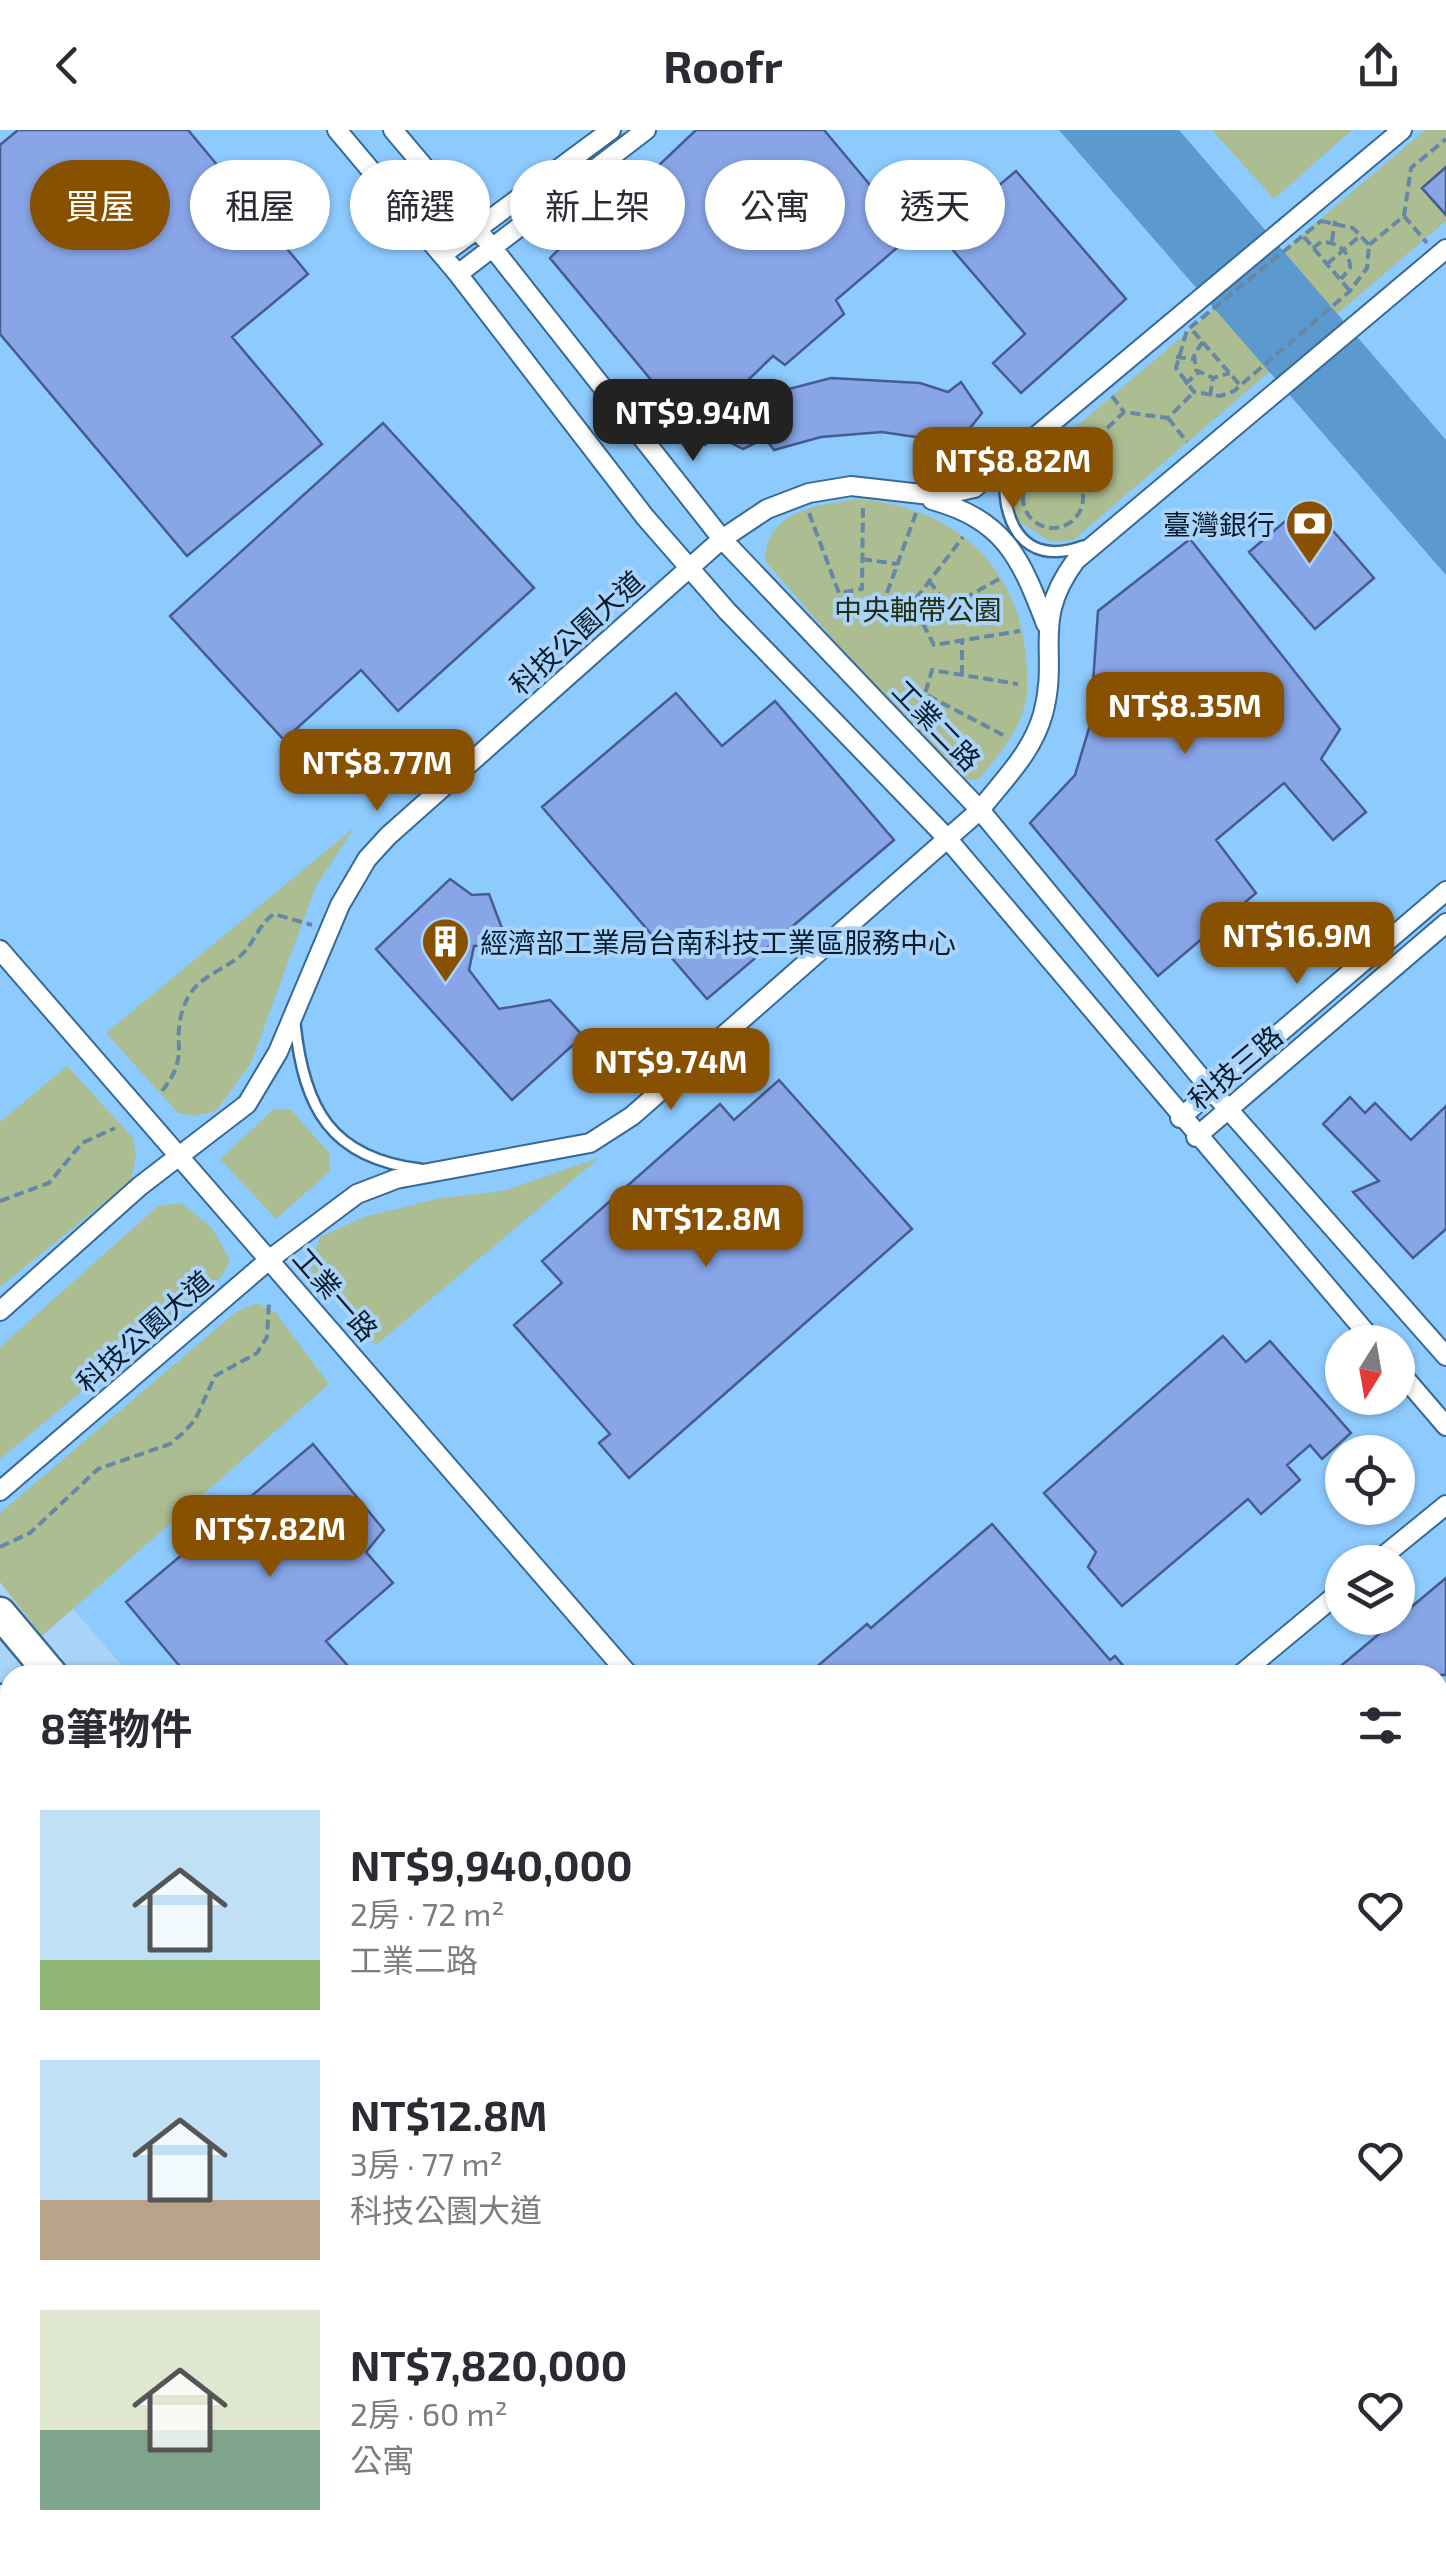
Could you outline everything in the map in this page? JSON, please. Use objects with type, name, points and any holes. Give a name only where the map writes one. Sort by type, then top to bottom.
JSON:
[{"type":"main road","points":[[0,1613],[44,1665]]},
{"type":"street","points":[[337,130],[458,274],[646,517],[946,837],[1180,1118],[1359,1325]]},
{"type":"street","name":"工業二路","points":[[393,130],[418,160]]},
{"type":"street","points":[[490,221],[610,130]]},
{"type":"street","points":[[458,274],[646,130]]},
{"type":"street","name":"科技公園大道","points":[[0,1311],[140,1186],[247,1104],[271,1066],[327,931],[367,859],[388,836],[722,539],[767,509],[809,493],[851,486],[939,496],[974,488],[1402,130]]},
{"type":"street","name":"工業二路","points":[[490,245],[722,539],[980,810],[1212,1091],[1446,1356]]},
{"type":"street","points":[[442,255],[449,250]]},
{"type":"street","name":"科技公園大道","points":[[0,1491],[270,1259],[357,1194],[436,1171],[590,1143],[632,1116],[980,810],[1032,744],[1044,712],[1053,593],[1076,560],[1442,252]]},
{"type":"street","name":"科技公園大道","points":[[894,488],[967,510],[993,526],[1019,565],[1048,629]]},
{"type":"street","name":"科技三路","points":[[1180,1118],[1446,892]]},
{"type":"street","name":"科技三路","points":[[1196,1136],[1446,924]]},
{"type":"street","name":"工業一路","points":[[0,950],[620,1665]]},
{"type":"street","points":[[1415,1390],[1446,1426]]},
{"type":"street","points":[[1397,1545],[1446,1505]]},
{"type":"street","points":[[1252,1665],[1325,1604]]},
{"type":"lane","name":"科技公園大道","points":[[1006,462],[1005,506],[1012,526],[1027,544],[1051,552],[1073,550],[1105,538]]},
{"type":"lane","name":"科技公園大道","points":[[294,1012],[299,1062],[319,1114],[336,1138],[354,1153],[375,1161],[436,1171]]},
{"type":"path","points":[[1369,246],[1334,221],[1321,221],[1301,234],[1190,328],[1176,357],[1176,368],[1186,384],[1194,392],[1210,396],[1220,396],[1241,385],[1350,291],[1367,268],[1369,246],[1404,216],[1411,168],[1446,139]]},
{"type":"path","points":[[1404,216],[1442,252]]},
{"type":"path","points":[[1331,242],[1334,221]]},
{"type":"path","points":[[1301,234],[1350,291]]},
{"type":"path","points":[[1327,264],[1360,236]]},
{"type":"path","points":[[1313,248],[1331,242]]},
{"type":"path","points":[[1331,242],[1344,250],[1350,268],[1340,279]]},
{"type":"path","points":[[1190,328],[1241,385]]},
{"type":"path","points":[[1203,342],[1194,359],[1199,372],[1213,378],[1230,373]]},
{"type":"path","points":[[1176,357],[1194,359]]},
{"type":"path","points":[[1186,384],[1199,372]]},
{"type":"path","points":[[1210,396],[1213,378]]},
{"type":"path","points":[[1168,418],[1194,392]]},
{"type":"path","points":[[1064,470],[1080,482],[1084,502],[1075,520],[1046,528],[1030,518],[1024,490],[1044,469],[1064,470],[1124,412],[1168,418],[1200,458]]},
{"type":"path","points":[[809,513],[838,593],[862,589],[863,505]]},
{"type":"path","points":[[916,513],[887,593],[911,605],[963,537]]},
{"type":"path","points":[[862,559],[897,564]]},
{"type":"path","points":[[999,579],[922,622],[934,645],[1020,631]]},
{"type":"path","points":[[929,581],[950,606]]},
{"type":"path","points":[[962,640],[962,675]]},
{"type":"path","points":[[1003,735],[925,694],[932,670],[1018,684]]},
{"type":"path","points":[[162,1092],[180,1064],[178,1024],[184,1004],[205,975],[240,957],[274,914],[327,931]]},
{"type":"path","points":[[0,1201],[49,1183],[82,1143],[116,1128]]},
{"type":"path","points":[[0,1547],[30,1533],[98,1468],[120,1457],[170,1444],[196,1420],[215,1376],[258,1353],[267,1337],[269,1302]]},
{"type":"shaded area","points":[[0,130],[1446,130],[1446,1665],[121,1665],[0,1524]]},
{"type":"shaded area","points":[[1059,130],[1179,130],[1446,440],[1446,575]]},
{"type":"green space","points":[[1212,130],[1352,130],[1274,199]]},
{"type":"green space","name":"中央軸帶公園","points":[[1425,130],[1446,130],[1446,221],[1073,540],[1051,542],[1016,520],[1016,491],[1031,465]]},
{"type":"green space","name":"中央軸帶公園","points":[[857,499],[919,512],[946,525],[970,542],[1006,587],[1025,648],[1027,694],[1016,729],[979,779],[963,780],[947,770],[765,561],[774,531],[784,521],[810,508]]},
{"type":"green space","points":[[355,827],[316,886],[251,1063],[216,1111],[193,1116],[178,1113],[106,1033]]},
{"type":"green space","points":[[67,1066],[133,1138],[136,1156],[131,1181],[0,1287],[0,1122]]},
{"type":"green space","points":[[274,1109],[291,1110],[330,1154],[329,1172],[276,1219],[220,1159]]},
{"type":"green space","points":[[599,1158],[376,1345],[315,1279],[310,1266],[320,1237],[364,1217],[441,1198],[503,1191]]},
{"type":"green space","points":[[181,1203],[212,1228],[230,1260],[222,1276],[0,1459],[0,1347],[158,1206]]},
{"type":"green space","points":[[257,1303],[276,1313],[329,1384],[42,1636],[0,1582],[0,1513],[236,1312]]},
{"type":"building","points":[[18,130],[188,130],[213,160],[190,160],[190,250],[288,250],[308,274],[232,337],[322,444],[187,556],[0,334],[0,145]]},
{"type":"building","points":[[696,130],[824,130],[865,179],[865,250],[894,250],[836,300],[844,314],[785,365],[773,356],[720,407],[831,378],[920,383],[948,392],[961,382],[982,413],[962,438],[943,441],[882,432],[821,437],[774,450],[765,438],[743,449],[716,435],[705,445],[550,258],[558,250],[685,250],[685,160],[664,160]]},
{"type":"building","points":[[1446,167],[1446,215],[1422,188]]},
{"type":"building","points":[[1016,171],[1126,299],[1021,393],[993,363],[1025,334],[953,250],[1005,250],[1005,180]]},
{"type":"building","points":[[383,423],[534,588],[398,711],[361,670],[284,740],[170,616]]},
{"type":"building","points":[[1308,502],[1374,578],[1315,629],[1249,552]]},
{"type":"building","points":[[1190,539],[1340,729],[1321,759],[1366,812],[1333,840],[1284,783],[1216,840],[1256,893],[1158,976],[1030,823],[1075,775],[1090,725],[1098,611]]},
{"type":"building","points":[[676,693],[722,746],[775,701],[894,840],[707,999],[542,807]]},
{"type":"building","name":"經濟部工業局台南科技工業區服務中心","points":[[450,879],[472,895],[489,894],[508,944],[474,946],[469,970],[499,1009],[550,1000],[583,1036],[512,1100],[376,949]]},
{"type":"building","points":[[779,1080],[912,1229],[629,1478],[599,1443],[610,1434],[514,1325],[562,1283],[542,1261],[720,1104],[734,1120]]},
{"type":"building","points":[[1350,1097],[1365,1113],[1375,1103],[1411,1140],[1446,1106],[1446,1229],[1413,1258],[1353,1192],[1379,1181],[1323,1124]]},
{"type":"building","points":[[1223,1336],[1246,1362],[1270,1341],[1325,1403],[1325,1415],[1335,1415],[1351,1433],[1325,1435],[1322,1459],[1310,1445],[1287,1465],[1300,1480],[1261,1514],[1248,1499],[1122,1606],[1088,1567],[1096,1552],[1044,1493]]},
{"type":"building","points":[[313,1444],[384,1530],[366,1552],[393,1583],[326,1641],[347,1665],[179,1665],[126,1602]]},
{"type":"building","points":[[992,1524],[1110,1660],[1115,1656],[1123,1665],[819,1665],[867,1624],[871,1628]]},
{"type":"building","points":[[1446,1578],[1446,1665],[1342,1665],[1378,1635],[1415,1635],[1415,1604]]},
{"type":"place","name":"臺灣銀行","points":[[1310,566]]},
{"type":"place","name":"經濟部工業局台南科技工業區服務中心","points":[[445,984]]}]
